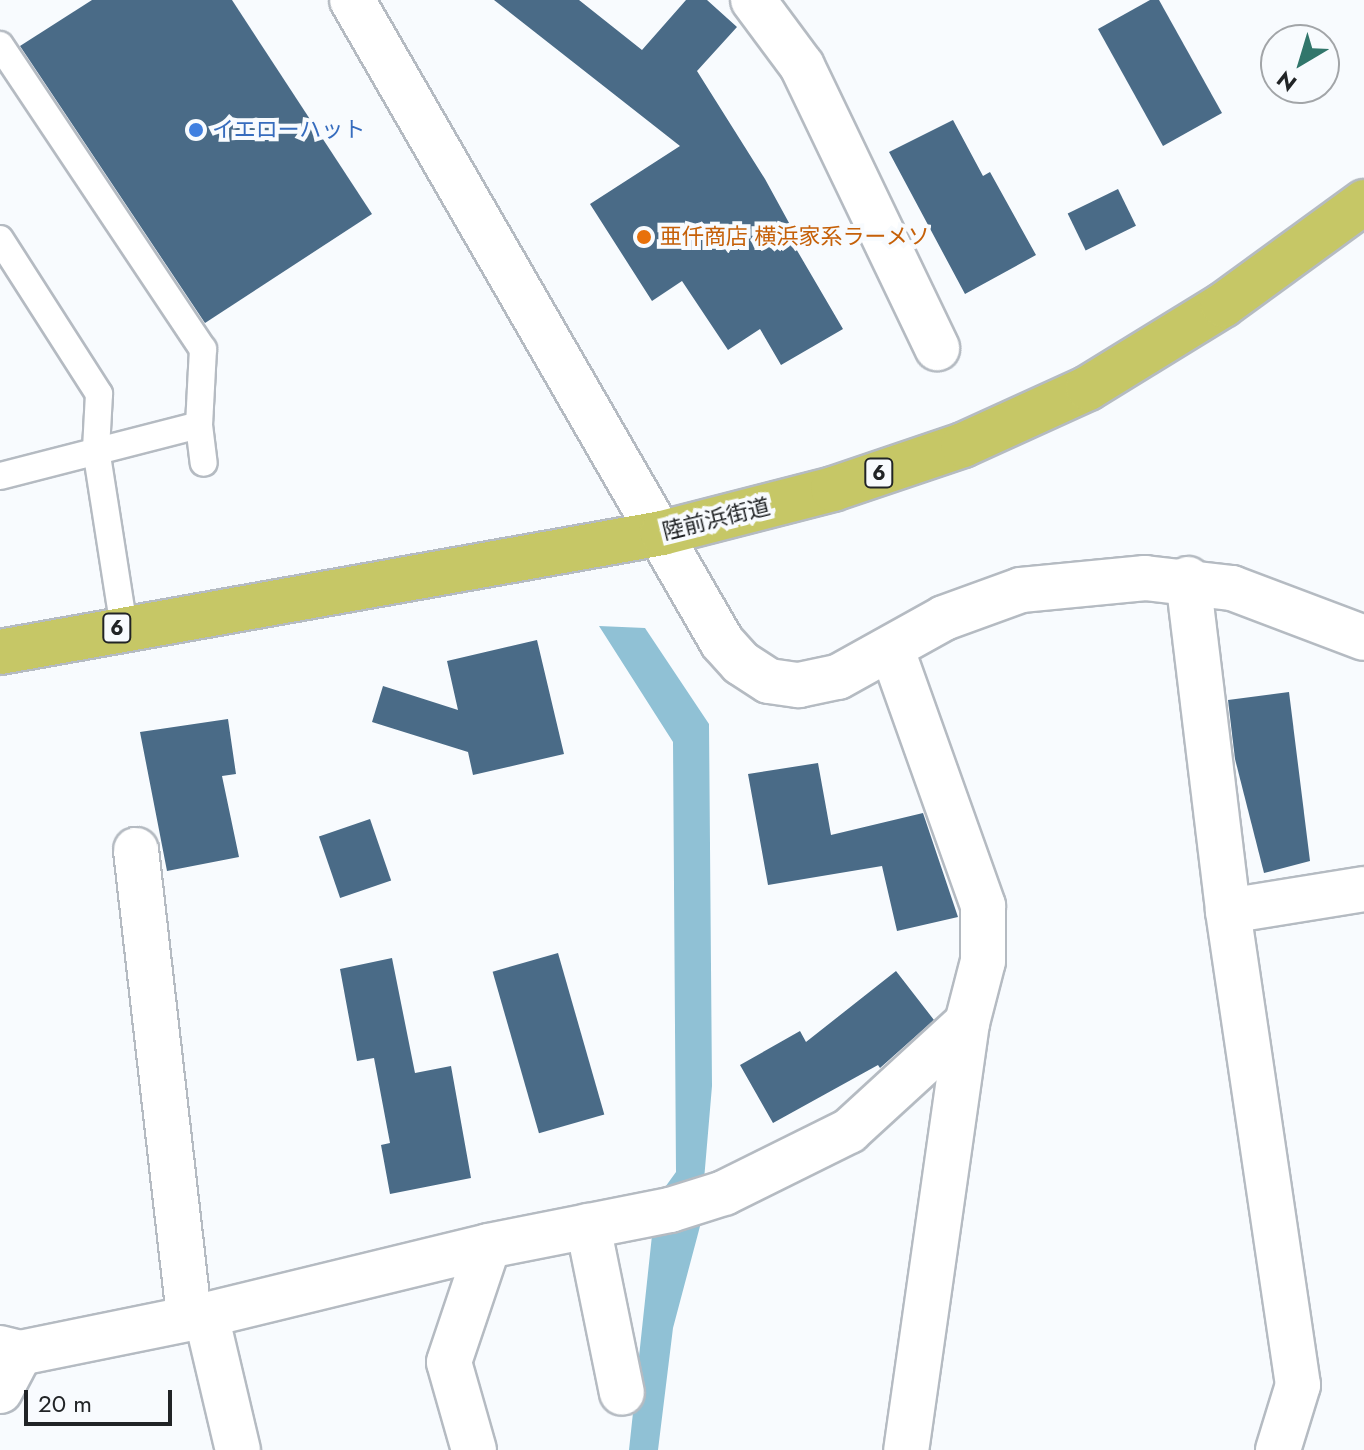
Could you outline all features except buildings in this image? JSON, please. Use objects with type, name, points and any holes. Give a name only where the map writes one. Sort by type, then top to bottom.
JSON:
[{"type":"highway","name":"陸前浜街道","points":[[0,652],[124,627],[662,533],[833,489],[963,445],[1088,388],[1223,305],[1364,202]]},
{"type":"street","points":[[352,0],[662,533],[722,642],[741,663],[769,681],[799,685],[838,677],[892,650],[944,618],[1021,590],[1188,579],[1269,600],[1364,638]]},
{"type":"street","points":[[753,0],[802,66],[937,348]]},
{"type":"street","points":[[1188,579],[1228,911],[1298,1385],[1293,1442]]},
{"type":"street","points":[[892,650],[983,906],[983,961],[967,1023],[906,1450]]},
{"type":"street","points":[[136,850],[197,1316],[238,1450]]},
{"type":"street","points":[[1228,911],[1364,889]]},
{"type":"street","points":[[0,1391],[10,1350],[197,1316],[488,1246],[670,1210],[724,1193],[849,1131],[967,1023]]},
{"type":"street","points":[[588,1226],[622,1393]]},
{"type":"street","points":[[474,1450],[449,1362],[488,1246]]},
{"type":"lane","points":[[0,45],[203,349],[199,425],[204,463]]},
{"type":"lane","points":[[0,239],[99,394],[96,449],[124,627]]},
{"type":"lane","points":[[0,476],[199,425]]},
{"type":"water","points":[[599,626],[645,628],[709,724],[712,1086],[704,1180],[663,1190],[676,1172],[673,742]]},
{"type":"water","points":[[703,1215],[673,1328],[658,1450],[629,1450],[653,1226]]},
{"type":"place","name":"イエローハット","points":[[196,130]]},
{"type":"place","name":"亜仟商店 横浜家系ラーメソ","points":[[644,237]]}]
